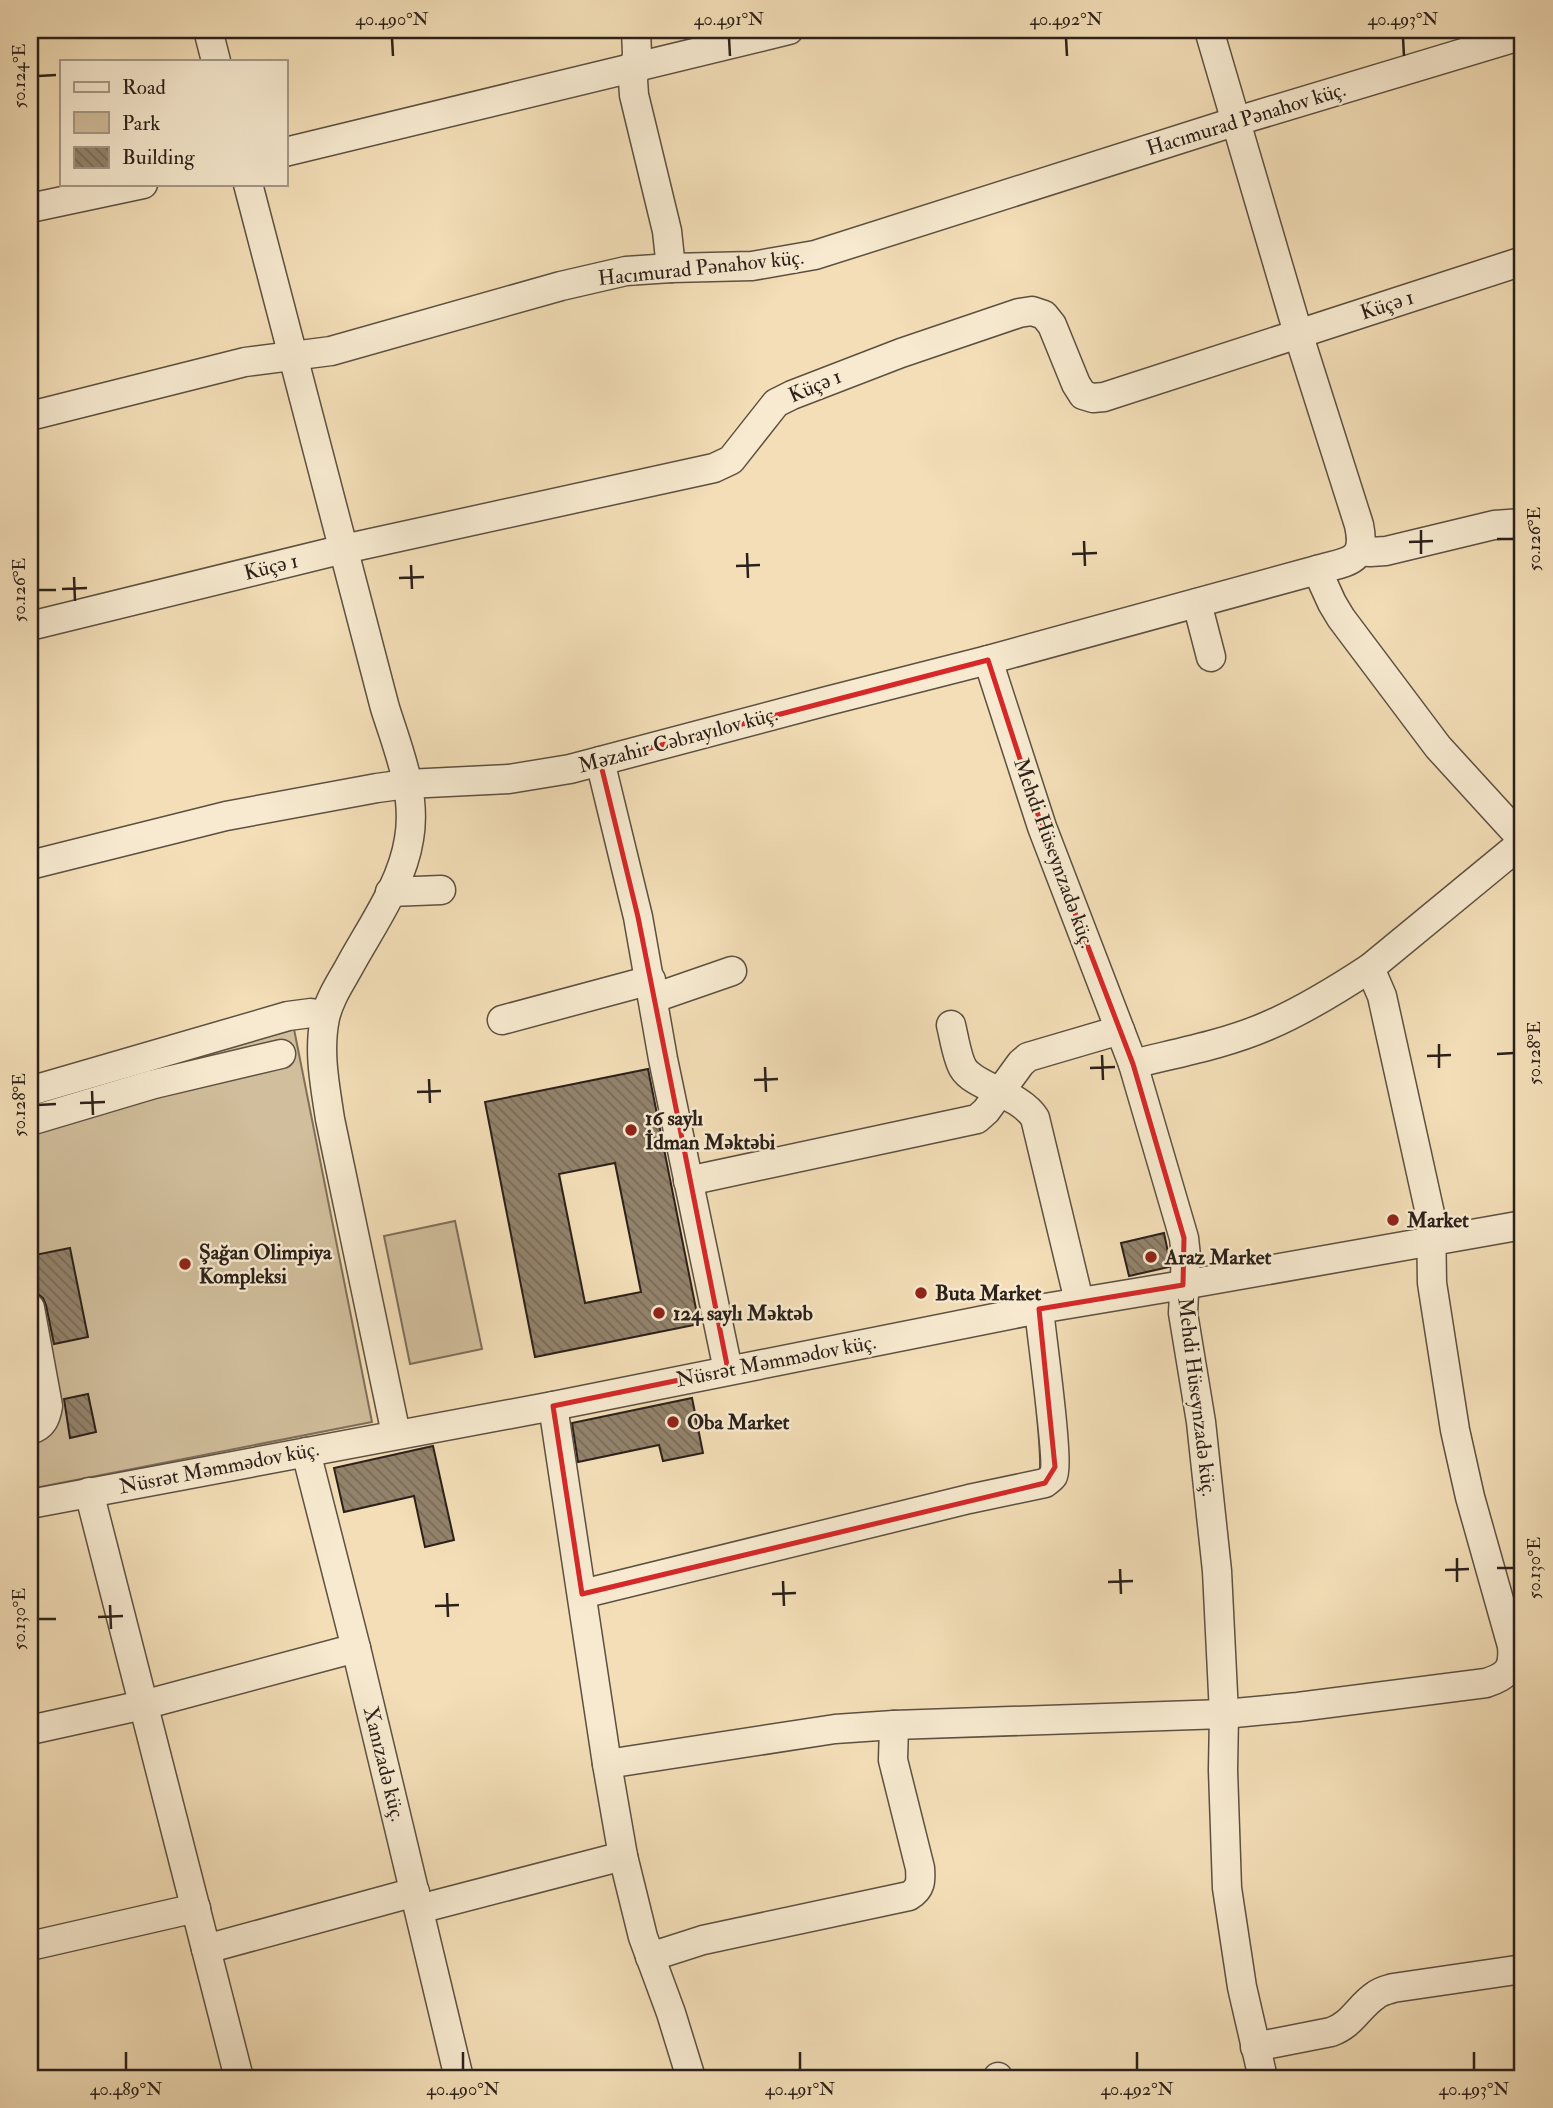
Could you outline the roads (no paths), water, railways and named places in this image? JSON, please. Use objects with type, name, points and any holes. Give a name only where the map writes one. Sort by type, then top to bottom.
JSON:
[{"type":"street","points":[[208,30],[216,60]]},
{"type":"street","points":[[636,30],[634,96],[667,231],[671,268]]},
{"type":"street","points":[[287,152],[789,30]]},
{"type":"street","points":[[1209,30],[1298,333],[1359,524],[1362,541],[1360,551],[1386,551],[1485,527],[1523,523]]},
{"type":"street","name":"Hacımurad Pənahov küç.","points":[[30,416],[245,362],[331,351],[561,286],[626,271],[752,266],[815,255],[1237,121],[1523,35]]},
{"type":"street","points":[[30,208],[134,186]]},
{"type":"street","points":[[249,186],[407,784],[411,815],[410,838],[402,866],[333,995],[322,1039],[322,1067],[330,1119],[396,1434]]},
{"type":"street","name":"Küçə 1","points":[[30,626],[344,549],[714,468],[731,460],[776,403],[901,353],[1019,313],[1032,311],[1044,315],[1052,324],[1083,395],[1104,397],[1523,261]]},
{"type":"street","name":"Məzahir Cəbrayılov küç.","points":[[30,865],[226,816],[377,788],[509,779],[570,769],[988,660],[1317,570],[1354,558],[1360,551]]},
{"type":"street","points":[[1133,1064],[1268,1026],[1347,983],[1370,968],[1523,841],[1438,747],[1341,618],[1317,570]]},
{"type":"street","points":[[1197,603],[1211,657]]},
{"type":"street","name":"Mehdi Hüseynzadə küç.","points":[[988,660],[1042,827],[1133,1064],[1184,1238],[1185,1328],[1201,1422],[1217,1571],[1224,1714],[1227,1888],[1235,1951],[1263,2078]]},
{"type":"street","points":[[600,761],[638,917],[663,1059],[728,1370]]},
{"type":"street","points":[[390,892],[441,890]]},
{"type":"street","points":[[607,1764],[805,1733],[894,1725],[1224,1714],[1298,1707],[1486,1683],[1516,1674],[1512,1646],[1470,1497],[1455,1430],[1432,1283],[1433,1240],[1427,1195],[1382,996],[1370,968]]},
{"type":"street","points":[[502,1020],[732,971]]},
{"type":"street","points":[[30,1091],[288,1016],[311,1013],[326,1015]]},
{"type":"street","points":[[951,1025],[963,1068],[973,1078],[1029,1109],[1035,1118],[1079,1301]]},
{"type":"street","points":[[688,1181],[977,1119],[1028,1057],[1120,1030]]},
{"type":"street","points":[[30,1121],[154,1084],[281,1054]]},
{"type":"street","name":"Nüsrət Məmmədov küç.","points":[[30,1504],[553,1406],[1079,1301],[1523,1225]]},
{"type":"street","points":[[30,1308],[48,1406],[46,1418],[41,1425],[30,1430]]},
{"type":"street","points":[[582,1594],[969,1499],[1045,1483],[1053,1477],[1055,1467],[1039,1309]]},
{"type":"street","points":[[553,1406],[623,1856],[635,1909],[691,2078]]},
{"type":"street","name":"Xanızadə küç.","points":[[306,1451],[459,2078]]},
{"type":"street","points":[[89,1492],[239,2078]]},
{"type":"street","points":[[30,1730],[143,1705],[356,1648]]},
{"type":"street","points":[[650,1957],[703,1940],[909,1896],[916,1892],[921,1882],[920,1868],[893,1760],[894,1725]]},
{"type":"street","points":[[206,1949],[623,1856]]},
{"type":"street","points":[[30,1945],[196,1908]]},
{"type":"street","points":[[1255,2047],[1340,2029],[1376,1995],[1393,1988],[1523,1969]]},
{"type":"place","name":"16 saylı İdman Məktəbi","points":[[631,1130]]},
{"type":"place","name":"Market","points":[[1393,1220]]},
{"type":"place","name":"Araz Market","points":[[1151,1257]]},
{"type":"place","name":"Şağan Olimpiya Kompleksi","points":[[185,1264]]},
{"type":"place","name":"Buta Market","points":[[921,1293]]},
{"type":"place","name":"124 saylı Məktəb","points":[[659,1313]]},
{"type":"place","name":"Oba Market","points":[[673,1422]]}]
